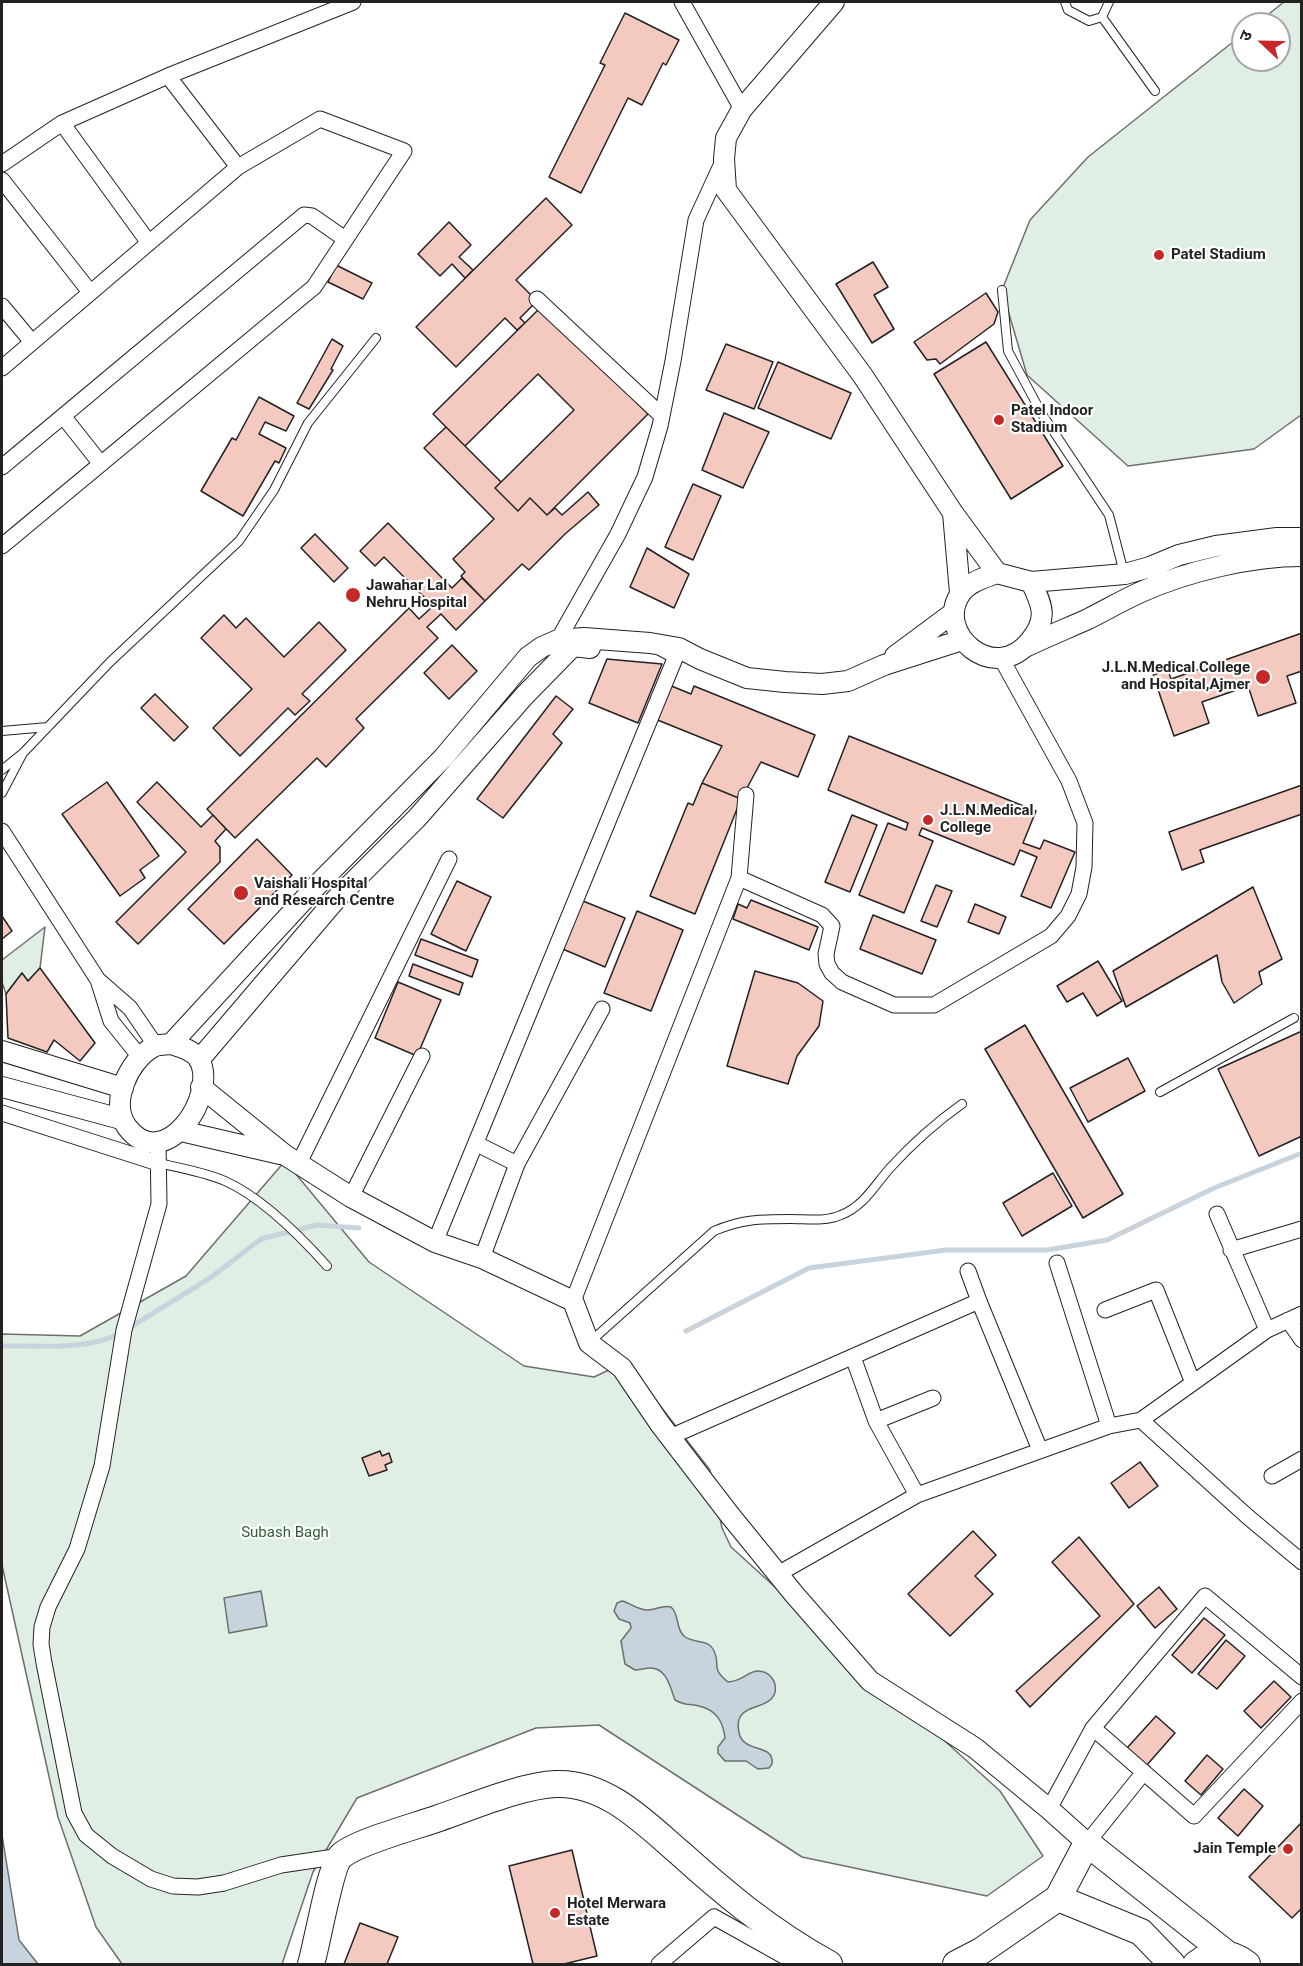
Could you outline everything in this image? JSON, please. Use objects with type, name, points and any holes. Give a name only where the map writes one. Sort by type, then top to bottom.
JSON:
[{"type":"highway","points":[[311,1965],[332,1873],[341,1856],[360,1845],[532,1788],[556,1784],[583,1786],[610,1797],[639,1818],[747,1909],[829,1965]]},
{"type":"highway","points":[[956,1965],[981,1951],[1058,1899],[1087,1843],[1237,1959]]},
{"type":"highway","points":[[1058,1899],[1141,1932],[1172,1965]]},
{"type":"highway","points":[[1196,1965],[1207,1957],[1217,1954],[1237,1959]]},
{"type":"street","points":[[2,164],[62,123],[168,76],[352,2]]},
{"type":"street","points":[[682,2],[742,109]]},
{"type":"street","points":[[834,2],[742,109],[726,138],[724,159],[726,190],[863,376],[953,513],[997,573]]},
{"type":"street","points":[[168,76],[238,167]]},
{"type":"street","points":[[2,368],[238,167],[320,119],[404,151],[314,287],[2,546]]},
{"type":"street","points":[[62,123],[149,243]]},
{"type":"street","points":[[558,640],[618,534],[645,477],[662,416],[673,361],[696,220],[724,159]]},
{"type":"street","points":[[2,180],[90,292]]},
{"type":"street","points":[[2,467],[304,215],[312,216],[345,239]]},
{"type":"street","points":[[537,299],[662,416]]},
{"type":"street","points":[[2,306],[32,342]]},
{"type":"street","points":[[63,416],[101,464]]},
{"type":"street","points":[[953,513],[960,593],[953,614],[957,630],[963,640],[986,658],[1012,657],[1026,647],[1143,591],[1196,573],[1232,563],[1281,556],[1302,556]]},
{"type":"street","points":[[960,593],[973,582],[997,573],[1031,582],[1125,574],[1179,555],[1216,546],[1277,538],[1302,538]]},
{"type":"street","points":[[1026,647],[1036,634],[1044,616],[1031,582]]},
{"type":"street","points":[[884,665],[953,614]]},
{"type":"street","points":[[98,980],[111,1021],[156,1049],[193,1053],[199,1060],[202,1072],[201,1087],[191,1118],[181,1131],[168,1139],[158,1142],[136,1136],[122,1119],[119,1105],[123,1088],[156,1049],[442,758],[528,657],[542,647],[558,640],[584,638],[650,643],[679,648],[747,678],[822,684],[848,681],[884,665],[963,640]]},
{"type":"street","points":[[650,643],[676,656]]},
{"type":"street","points":[[199,1060],[337,898],[417,818],[525,695],[573,646],[700,659]]},
{"type":"street","points":[[435,1242],[676,656]]},
{"type":"street","points":[[739,878],[822,915],[832,926],[826,954],[827,964],[832,973],[842,982],[894,1005],[934,1005],[1051,936],[1068,916],[1079,894],[1084,867],[1085,823],[1068,781],[1001,658]]},
{"type":"street","points":[[442,758],[459,772]]},
{"type":"street","points":[[746,795],[739,878],[573,1301],[589,1343],[622,1368],[670,1437],[729,1514],[870,1681],[975,1748],[1087,1843],[1144,1772]]},
{"type":"street","points":[[4,841],[98,980],[130,1008],[156,1049]]},
{"type":"street","points":[[292,1160],[449,860]]},
{"type":"street","points":[[322,880],[337,898]]},
{"type":"street","points":[[482,1258],[517,1164],[602,1009]]},
{"type":"street","points":[[2,1052],[123,1088]]},
{"type":"street","points":[[351,1197],[422,1056]]},
{"type":"street","points":[[2,1087],[122,1119]]},
{"type":"street","points":[[201,1087],[292,1160],[351,1197],[435,1242],[482,1258],[573,1301]]},
{"type":"street","points":[[2,1113],[159,1163]]},
{"type":"street","points":[[181,1131],[292,1160]]},
{"type":"street","points":[[158,1142],[159,1204],[124,1330],[102,1466],[77,1549],[48,1607],[42,1635],[44,1663],[74,1813],[86,1835],[112,1856],[151,1879],[173,1886],[198,1887],[224,1883],[281,1865],[341,1856]]},
{"type":"street","points":[[477,1144],[517,1164]]},
{"type":"street","points":[[1217,1214],[1267,1330]]},
{"type":"street","points":[[1231,1250],[1302,1229]]},
{"type":"street","points":[[1057,1263],[1109,1426]]},
{"type":"street","points":[[968,1271],[1040,1450]]},
{"type":"street","points":[[1104,1310],[1156,1290],[1193,1383]]},
{"type":"street","points":[[670,1437],[979,1301]]},
{"type":"street","points":[[778,1574],[917,1495],[1109,1426],[1141,1420],[1267,1330],[1295,1317],[1302,1340]]},
{"type":"street","points":[[853,1357],[876,1420],[917,1495]]},
{"type":"street","points":[[876,1420],[933,1398]]},
{"type":"street","points":[[1141,1420],[1248,1517],[1302,1562]]},
{"type":"street","points":[[1272,1476],[1302,1459]]},
{"type":"street","points":[[1049,1809],[1094,1728],[1205,1596],[1302,1677]]},
{"type":"street","points":[[1094,1728],[1194,1816],[1302,1701]]},
{"type":"street","points":[[659,1965],[714,1917],[773,1958],[798,1965]]},
{"type":"lane","points":[[1065,2],[1068,10],[1089,21],[1102,17],[1109,2]]},
{"type":"lane","points":[[1102,17],[1155,91]]},
{"type":"lane","points":[[1002,290],[1008,351],[1042,414],[1109,515],[1125,574]]},
{"type":"lane","points":[[2,770],[24,752],[110,662],[239,540],[274,490],[308,423],[376,338]]},
{"type":"lane","points":[[2,731],[48,727]]},
{"type":"lane","points":[[2,793],[24,752]]},
{"type":"lane","points":[[1160,1092],[1294,1018]]},
{"type":"lane","points":[[589,1343],[714,1231],[734,1222],[818,1220],[838,1217],[851,1211],[865,1200],[889,1170],[935,1123],[962,1104]]},
{"type":"lane","points":[[159,1163],[226,1181],[276,1216],[327,1266]]},
{"type":"green space","name":"Patel Stadium","points":[[1284,2],[1301,2],[1301,415],[1254,449],[1128,466],[1027,375],[1002,290],[1030,220],[1088,157],[1231,44],[1231,72],[1291,72],[1291,12],[1271,12]]},
{"type":"green space","points":[[45,927],[40,968],[28,981],[22,973],[6,994],[2,982],[2,960]]},
{"type":"green space","name":"Subash Bagh","points":[[285,1161],[369,1262],[524,1366],[594,1377],[626,1362],[710,1470],[722,1528],[731,1547],[1000,1791],[1043,1856],[987,1896],[802,1857],[599,1725],[536,1728],[357,1798],[313,1872],[282,1964],[122,1964],[96,1927],[58,1817],[2,1565],[2,1334],[80,1336],[186,1276]]},
{"type":"shaded area","points":[[261,1591],[267,1626],[229,1633],[224,1598]]},
{"type":"shaded area","points":[[622,1601],[646,1610],[671,1607],[684,1636],[711,1646],[715,1654],[717,1669],[728,1682],[757,1671],[771,1677],[775,1686],[774,1696],[765,1703],[743,1713],[738,1724],[739,1733],[747,1744],[769,1753],[772,1764],[769,1768],[758,1769],[746,1761],[725,1761],[718,1753],[718,1747],[725,1738],[724,1732],[714,1713],[705,1708],[675,1700],[667,1679],[660,1671],[650,1668],[635,1670],[625,1664],[621,1641],[631,1628],[630,1623],[619,1619],[614,1611],[617,1603]]},
{"type":"shaded area","points":[[2,1835],[19,1940],[38,1964],[2,1964]]},
{"type":"building","points":[[625,13],[679,40],[666,65],[663,63],[642,105],[628,98],[581,193],[549,177],[605,65],[600,63]]},
{"type":"building","points":[[546,198],[572,225],[516,280],[537,301],[520,318],[525,323],[517,330],[505,318],[456,367],[416,327]]},
{"type":"building","points":[[449,222],[471,245],[459,257],[473,270],[465,278],[452,264],[440,276],[418,254]]},
{"type":"building","points":[[873,262],[888,287],[874,295],[894,329],[872,343],[836,284]]},
{"type":"building","points":[[336,265],[372,283],[363,299],[328,282]]},
{"type":"building","points":[[986,293],[998,312],[994,324],[940,364],[936,359],[927,360],[914,342]]},
{"type":"building","points":[[542,306],[648,414],[547,515],[530,498],[518,511],[495,488],[574,410],[538,374],[465,446],[433,414]]},
{"type":"building","points":[[332,339],[343,346],[331,369],[333,370],[309,409],[297,403]]},
{"type":"building","name":"Patel Indoor Stadium","points":[[986,342],[1063,466],[1011,499],[934,374]]},
{"type":"building","points":[[726,344],[773,362],[754,409],[706,390]]},
{"type":"building","points":[[778,362],[851,393],[831,439],[758,408]]},
{"type":"building","points":[[259,397],[294,416],[286,431],[265,422],[259,434],[286,448],[279,463],[275,461],[243,516],[201,491],[232,438],[236,440]]},
{"type":"building","points":[[724,413],[769,432],[743,488],[702,470]]},
{"type":"building","points":[[446,427],[501,482],[495,488],[518,511],[530,498],[547,515],[555,508],[562,515],[588,492],[599,505],[565,534],[529,570],[522,564],[485,601],[461,576],[465,572],[453,559],[494,519],[424,448]]},
{"type":"building","points":[[693,484],[721,496],[693,560],[665,547]]},
{"type":"building","points":[[388,523],[452,588],[462,578],[485,601],[456,630],[441,614],[427,627],[438,638],[356,719],[364,728],[326,767],[317,758],[235,838],[207,809],[409,608],[419,619],[433,606],[384,557],[375,566],[360,551]]},
{"type":"building","points":[[315,534],[348,568],[334,582],[301,548]]},
{"type":"building","points":[[647,548],[689,574],[674,608],[630,587]]},
{"type":"building","points":[[224,615],[236,628],[246,618],[284,657],[319,622],[346,650],[302,694],[310,701],[295,715],[288,708],[240,756],[213,728],[252,689],[201,638]]},
{"type":"building","points":[[1302,633],[1302,671],[1287,676],[1296,703],[1258,716],[1248,686],[1202,702],[1209,723],[1174,736],[1153,675],[1168,670],[1171,679]]},
{"type":"building","points":[[452,645],[477,671],[449,699],[424,673]]},
{"type":"building","points":[[607,659],[662,664],[638,723],[589,703]]},
{"type":"building","points":[[669,685],[691,694],[694,686],[815,735],[798,777],[761,762],[741,799],[702,783],[722,746],[655,719]]},
{"type":"building","points":[[155,694],[188,727],[174,741],[141,708]]},
{"type":"building","points":[[556,696],[573,709],[553,734],[562,743],[503,818],[477,799]]},
{"type":"building","name":"J.L.N.Medical College","points":[[849,736],[1036,811],[1023,843],[1040,849],[1044,840],[1075,852],[1051,908],[1021,896],[1037,857],[1020,850],[1014,865],[922,828],[919,835],[933,841],[904,913],[859,895],[888,823],[906,830],[908,823],[828,790]]},
{"type":"building","points":[[107,782],[159,856],[140,870],[145,878],[120,896],[62,814]]},
{"type":"building","points":[[157,782],[201,827],[213,815],[226,829],[215,841],[220,847],[220,862],[138,944],[116,922],[186,852],[137,802]]},
{"type":"building","points":[[702,783],[741,799],[695,914],[650,896],[688,803],[693,805]]},
{"type":"building","points":[[1302,785],[1302,814],[1200,850],[1204,862],[1182,870],[1169,832]]},
{"type":"building","points":[[852,815],[877,825],[850,892],[825,882]]},
{"type":"building","points":[[257,839],[292,875],[224,944],[188,909]]},
{"type":"building","points":[[457,881],[491,897],[466,951],[431,934]]},
{"type":"building","points":[[936,885],[952,891],[937,927],[921,921]]},
{"type":"building","points":[[1253,887],[1282,959],[1259,972],[1262,984],[1234,1003],[1222,982],[1217,955],[1126,1007],[1113,971]]},
{"type":"building","points":[[578,899],[625,918],[605,967],[558,947]]},
{"type":"building","points":[[751,900],[818,927],[809,950],[733,919],[738,904],[747,908]]},
{"type":"building","points":[[975,904],[1006,917],[999,934],[968,922]]},
{"type":"building","points":[[637,911],[683,930],[651,1011],[604,993]]},
{"type":"building","points":[[873,915],[936,940],[922,974],[860,949]]},
{"type":"building","points":[[2,916],[12,931],[2,939]]},
{"type":"building","points":[[421,939],[478,960],[472,977],[415,955]]},
{"type":"building","points":[[1098,961],[1122,1001],[1097,1016],[1083,993],[1067,1002],[1057,986]]},
{"type":"building","points":[[413,964],[463,983],[459,995],[409,976]]},
{"type":"building","points":[[40,968],[95,1043],[80,1061],[54,1040],[47,1052],[8,1038],[6,994],[22,973],[28,981]]},
{"type":"building","points":[[755,971],[798,983],[823,1001],[819,1026],[797,1056],[788,1084],[727,1066]]},
{"type":"building","points":[[398,982],[441,1000],[417,1056],[375,1038]]},
{"type":"building","points":[[1025,1025],[1123,1194],[1083,1218],[985,1049]]},
{"type":"building","points":[[1302,1031],[1302,1136],[1259,1156],[1218,1069]]},
{"type":"building","points":[[1128,1058],[1145,1091],[1088,1122],[1070,1088]]},
{"type":"building","points":[[1053,1173],[1072,1206],[1022,1236],[1003,1203]]},
{"type":"building","points":[[380,1451],[382,1456],[389,1453],[392,1462],[385,1465],[387,1470],[369,1476],[362,1458]]},
{"type":"building","points":[[1140,1462],[1158,1486],[1129,1508],[1111,1483]]},
{"type":"building","points":[[973,1531],[996,1555],[975,1576],[993,1594],[950,1636],[908,1594]]},
{"type":"building","points":[[1079,1537],[1134,1604],[1030,1707],[1016,1691],[1100,1616],[1052,1562]]},
{"type":"building","points":[[1159,1587],[1177,1609],[1155,1628],[1137,1606]]},
{"type":"building","points":[[1204,1618],[1225,1635],[1192,1673],[1172,1655]]},
{"type":"building","points":[[1226,1640],[1245,1656],[1217,1689],[1198,1674]]},
{"type":"building","points":[[1274,1681],[1291,1697],[1261,1728],[1244,1711]]},
{"type":"building","points":[[1156,1716],[1175,1733],[1146,1766],[1127,1748]]},
{"type":"building","points":[[1207,1755],[1223,1769],[1201,1795],[1185,1781]]},
{"type":"building","points":[[1244,1789],[1263,1806],[1238,1836],[1218,1818]]},
{"type":"building","name":"Jain Temple","points":[[1302,1822],[1302,1908],[1292,1918],[1249,1877]]},
{"type":"building","points":[[572,1850],[597,1956],[564,1964],[533,1964],[509,1866]]},
{"type":"building","points":[[360,1923],[398,1937],[387,1964],[344,1964]]},
{"type":"waterway","points":[[686,1331],[809,1268],[946,1250],[1047,1250],[1107,1240],[1214,1188],[1302,1153]]},
{"type":"waterway","points":[[129,1328],[210,1278],[261,1239],[317,1225],[359,1228]]},
{"type":"waterway","points":[[2,1346],[78,1345],[107,1339],[121,1333]]},
{"type":"place","name":"Patel Stadium","points":[[1159,255]]},
{"type":"place","name":"Patel Indoor Stadium","points":[[999,420]]},
{"type":"place","name":"Jawahar Lal Nehru Hospital","points":[[353,595]]},
{"type":"place","name":"J.L.N.Medical College and Hospital,Ajmer","points":[[1263,677]]},
{"type":"place","name":"J.L.N.Medical College","points":[[928,820]]},
{"type":"place","name":"Vaishali Hospital and Research Centre","points":[[241,893]]},
{"type":"place","name":"Jain Temple","points":[[1288,1849]]},
{"type":"place","name":"Hotel Merwara Estate","points":[[555,1913]]}]
